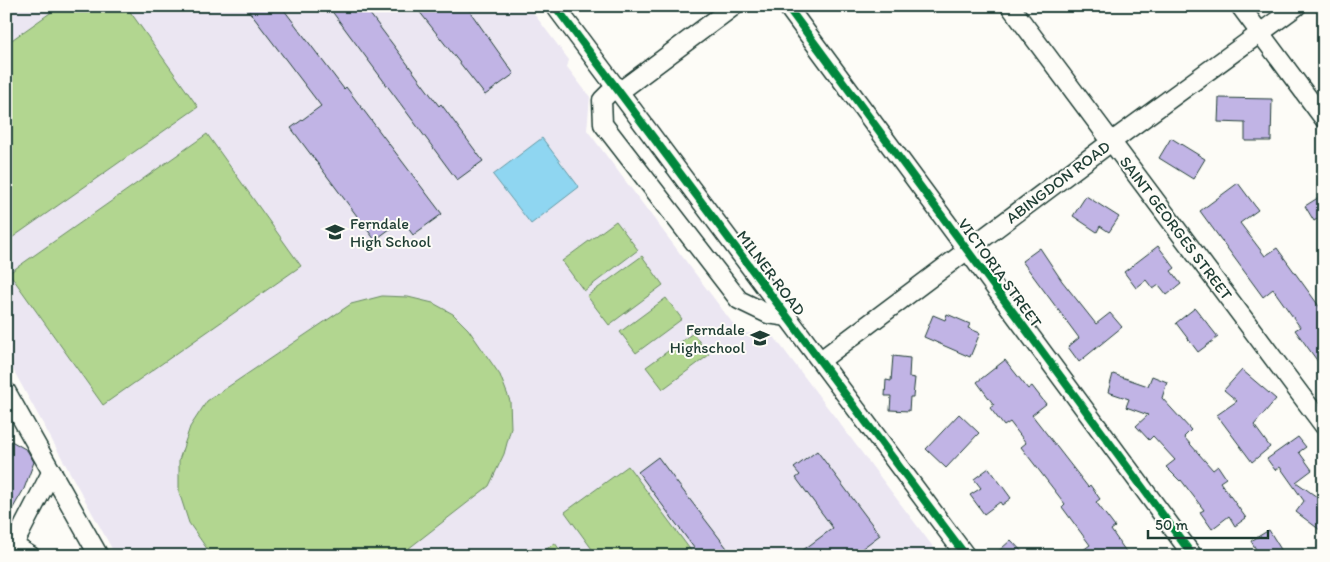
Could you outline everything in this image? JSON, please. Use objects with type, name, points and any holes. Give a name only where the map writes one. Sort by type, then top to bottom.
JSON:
[{"type":"street","name":"MILNER ROAD","points":[[555,6],[966,556]]},
{"type":"street","points":[[734,6],[602,100],[603,124],[738,300],[768,314],[788,317]]},
{"type":"street","name":"VICTORIA STREET","points":[[787,6],[965,250],[1193,556]]},
{"type":"street","name":"SAINT GEORGES STREET","points":[[1010,6],[1324,426]]},
{"type":"street","points":[[1240,6],[1324,119]]},
{"type":"street","name":"ABINGDON ROAD","points":[[821,360],[965,250],[1297,6]]},
{"type":"street","points":[[6,391],[99,556]]},
{"type":"street","points":[[31,556],[11,550],[52,471]]},
{"type":"shaded area","name":"Ferndale High School","points":[[6,6],[528,6],[569,60],[567,67],[590,97],[587,130],[740,333],[772,334],[940,556],[116,556],[6,357]]},
{"type":"green space","points":[[60,6],[126,6],[198,107],[6,242],[6,44]]},
{"type":"green space","points":[[207,134],[301,266],[103,405],[9,273]]},
{"type":"green space","points":[[616,221],[638,250],[584,291],[562,261]]},
{"type":"green space","points":[[642,256],[663,285],[609,325],[587,296]]},
{"type":"green space","points":[[382,296],[408,297],[433,303],[453,314],[468,329],[500,375],[510,401],[511,428],[504,454],[489,486],[399,556],[212,556],[189,523],[179,492],[179,460],[190,427],[207,401],[351,304]]},
{"type":"green space","points":[[666,298],[682,319],[636,353],[620,332]]},
{"type":"green space","points":[[693,333],[709,355],[663,389],[646,367]]},
{"type":"green space","points":[[628,466],[695,556],[597,556],[565,512]]},
{"type":"green space","points":[[555,543],[564,556],[537,556]]},
{"type":"water","points":[[542,138],[579,187],[531,224],[493,175]]},
{"type":"building","points":[[245,6],[281,6],[344,89],[346,87],[442,214],[413,235],[402,220],[375,240],[291,128],[321,106]]},
{"type":"building","points":[[328,6],[364,6],[483,161],[457,180]]},
{"type":"building","points":[[415,6],[466,6],[514,74],[485,95]]},
{"type":"building","points":[[1219,98],[1272,99],[1271,141],[1245,141],[1245,123],[1218,122]]},
{"type":"building","points":[[1171,138],[1205,159],[1193,179],[1159,158]]},
{"type":"building","points":[[1238,183],[1258,210],[1240,223],[1265,256],[1277,248],[1324,313],[1324,370],[1295,330],[1300,327],[1273,289],[1263,297],[1200,211]]},
{"type":"building","points":[[1324,194],[1324,215],[1314,221],[1305,206]]},
{"type":"building","points":[[1086,196],[1119,217],[1109,232],[1100,226],[1097,232],[1073,216]]},
{"type":"building","points":[[1158,246],[1175,268],[1171,271],[1181,284],[1167,295],[1159,285],[1153,289],[1146,280],[1136,288],[1124,272]]},
{"type":"building","points":[[1040,248],[1062,281],[1096,324],[1110,313],[1122,327],[1079,362],[1068,347],[1079,338],[1022,261]]},
{"type":"building","points":[[1195,308],[1218,337],[1198,352],[1176,323]]},
{"type":"building","points":[[947,314],[970,324],[968,328],[980,333],[970,357],[924,337],[933,315],[945,320]]},
{"type":"building","points":[[893,356],[910,358],[909,377],[915,378],[913,397],[910,397],[909,411],[890,410],[891,396],[885,396],[886,380],[891,381]]},
{"type":"building","points":[[1005,360],[1028,389],[1032,386],[1046,404],[1032,415],[1088,487],[1090,485],[1100,499],[1096,502],[1115,527],[1111,530],[1129,556],[1075,556],[1090,545],[1062,507],[1065,504],[1021,447],[1026,443],[1010,422],[1004,426],[990,408],[994,405],[977,382]]},
{"type":"building","points":[[1242,370],[1276,399],[1254,425],[1270,447],[1252,462],[1217,415],[1237,401],[1224,390]]},
{"type":"building","points":[[1113,374],[1148,386],[1152,376],[1167,382],[1162,398],[1191,430],[1184,437],[1213,470],[1218,466],[1226,478],[1220,482],[1246,518],[1235,526],[1229,516],[1212,529],[1200,512],[1204,510],[1181,480],[1166,467],[1175,460],[1153,436],[1149,440],[1136,426],[1148,415],[1126,407],[1129,399],[1108,392]]},
{"type":"building","points":[[959,414],[979,433],[946,468],[926,449]]},
{"type":"building","points":[[1298,437],[1306,447],[1299,452],[1312,470],[1296,482],[1324,502],[1324,533],[1296,512],[1304,501],[1280,467],[1275,470],[1267,459]]},
{"type":"building","points":[[6,438],[27,450],[34,462],[24,489],[6,520]]},
{"type":"building","points":[[817,451],[880,535],[852,556],[795,556],[833,528],[796,478],[800,475],[794,468]]},
{"type":"building","points":[[658,457],[733,556],[700,556],[638,472]]},
{"type":"building","points":[[989,468],[1011,498],[1002,505],[1000,502],[984,514],[970,495],[981,488],[974,479]]},
{"type":"building","points":[[1269,530],[1285,556],[1260,556],[1251,541]]},
{"type":"building","points":[[1011,540],[1026,556],[993,556]]},
{"type":"cycle path","points":[[555,6],[966,556]]},
{"type":"cycle path","points":[[787,6],[1193,556]]},
{"type":"place","name":"Ferndale High School","points":[[335,232]]},
{"type":"place","name":"Ferndale Highschool","points":[[760,338]]}]
